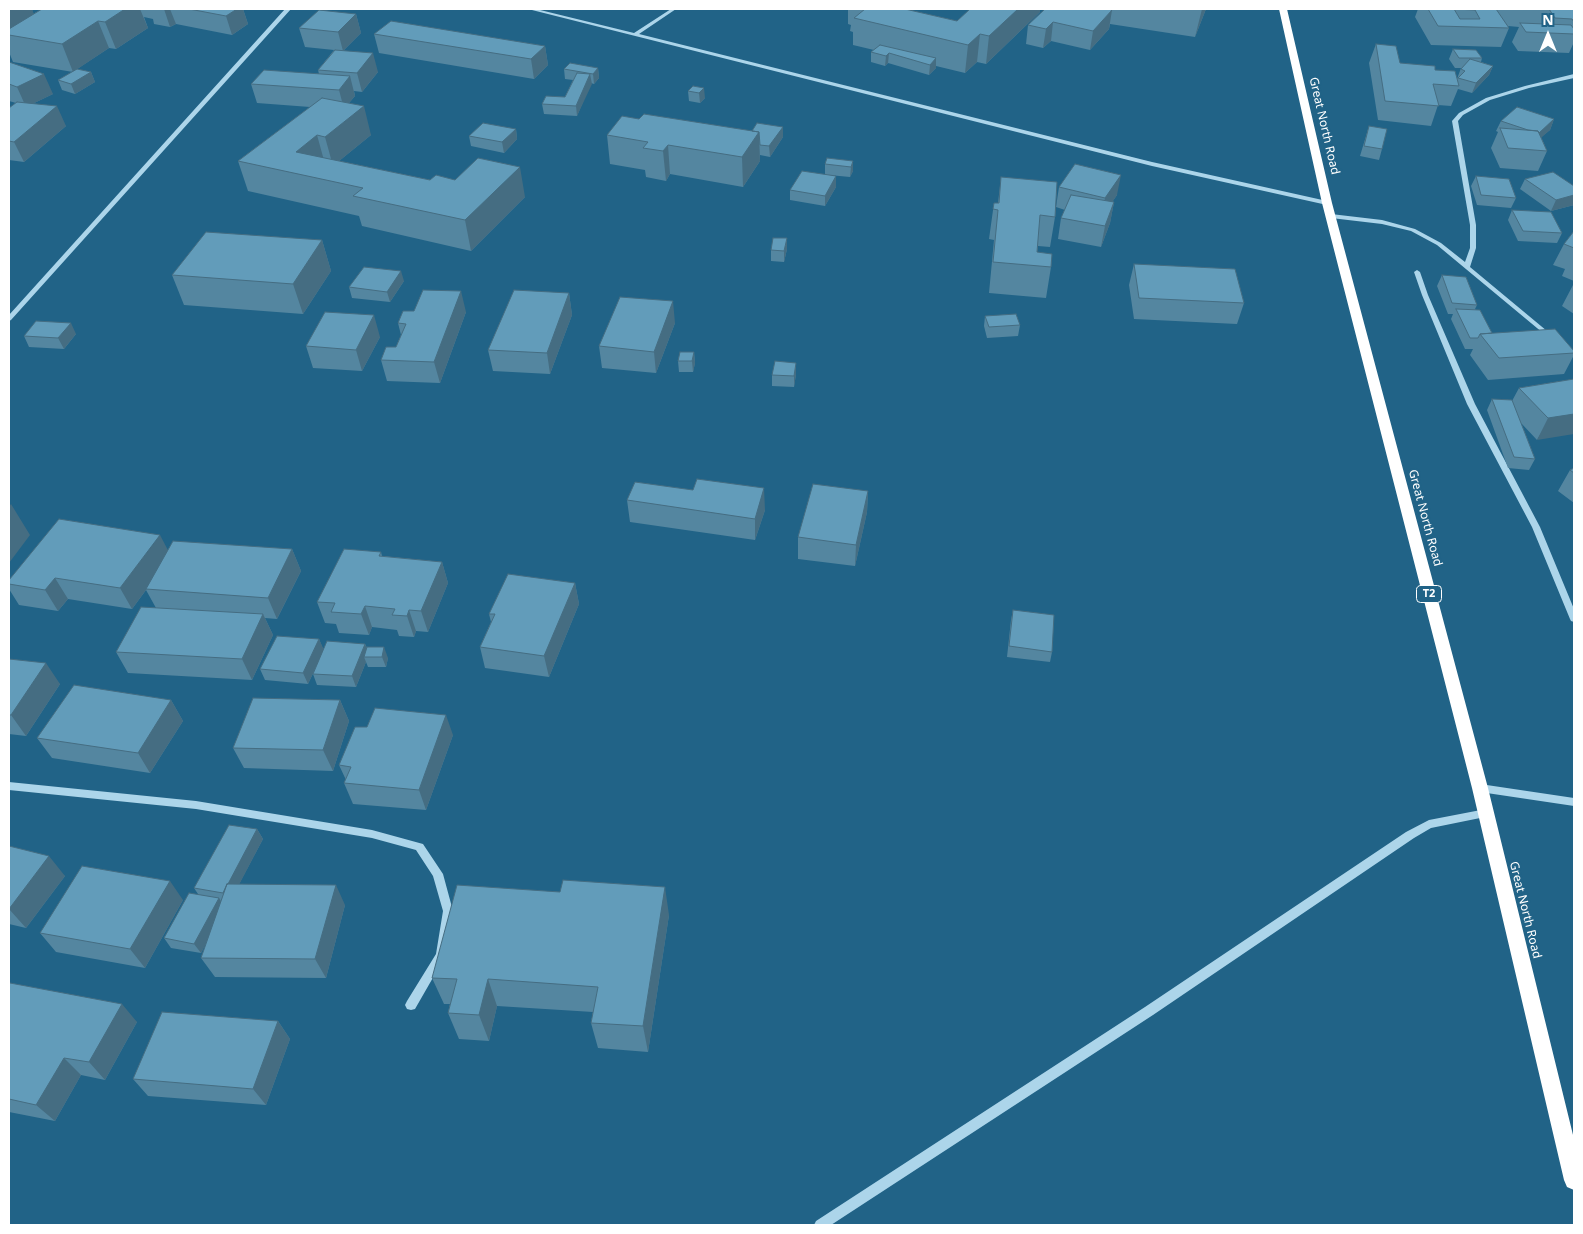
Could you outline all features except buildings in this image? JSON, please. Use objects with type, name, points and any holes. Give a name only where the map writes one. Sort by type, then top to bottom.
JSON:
[{"type":"highway","name":"Great North Road","points":[[1282,9],[1329,209],[1480,788],[1574,1180]]},
{"type":"street","points":[[9,320],[288,9]]},
{"type":"street","points":[[531,9],[1413,230],[1439,244],[1560,344]]},
{"type":"street","points":[[1468,267],[1473,248],[1474,225],[1455,121],[1460,114],[1488,99],[1527,87],[1574,76]]},
{"type":"street","points":[[1417,272],[1471,404],[1536,527],[1574,619]]},
{"type":"street","points":[[9,786],[196,805],[372,834],[420,847],[438,874],[448,911],[441,955],[412,1005]]},
{"type":"street","points":[[1480,788],[1574,802]]},
{"type":"street","points":[[820,1225],[1149,1011],[1410,835],[1429,824],[1486,813]]},
{"type":"lane","points":[[635,35],[674,9]]}]
